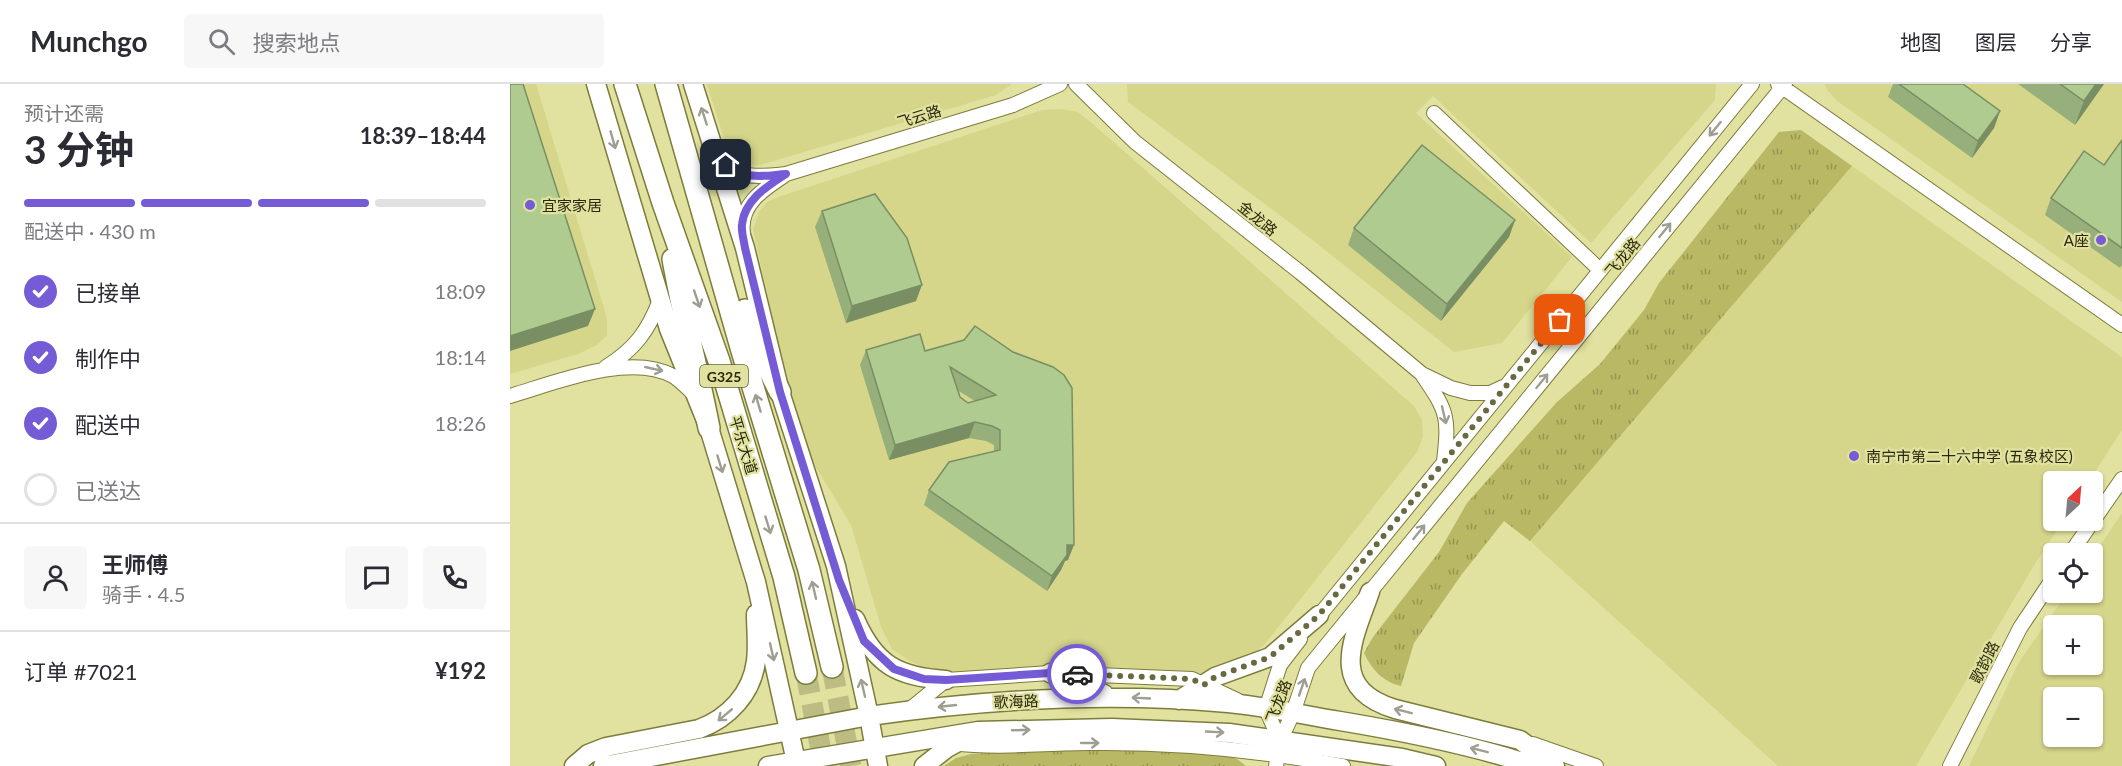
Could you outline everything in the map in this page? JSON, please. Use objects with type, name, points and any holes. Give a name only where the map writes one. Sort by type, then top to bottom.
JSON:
[{"type":"highway","points":[[616,84],[642,138]]},
{"type":"highway","name":"平乐大道","points":[[625,84],[663,203],[719,361],[784,577],[806,673]]},
{"type":"highway","name":"平乐大道","points":[[666,85],[809,570],[832,668]]},
{"type":"highway","points":[[663,203],[682,310],[701,384],[709,428]]},
{"type":"highway","points":[[707,230],[735,283],[755,341],[780,392]]},
{"type":"main road","points":[[596,84],[669,329],[709,428],[756,582],[797,764]]},
{"type":"main road","points":[[693,84],[745,248],[780,392],[839,580],[864,641],[894,669],[910,675],[946,680]]},
{"type":"main road","points":[[839,580],[878,766]]},
{"type":"main road","points":[[574,766],[588,754],[606,747],[699,729],[713,724],[728,713],[742,697],[752,680],[756,661],[756,582]]},
{"type":"main road","points":[[1370,592],[1351,646],[1350,664],[1354,678],[1368,696],[1381,705],[1520,740],[1555,766]]},
{"type":"main road","points":[[1179,700],[1215,677],[1270,657],[1319,615]]},
{"type":"main road","points":[[1050,673],[1112,697]]},
{"type":"main road","name":"歌海路","points":[[603,766],[909,710],[982,702],[1112,697],[1229,703],[1293,713],[1406,732],[1512,758],[1535,766]]},
{"type":"main road","name":"歌海路","points":[[768,766],[797,764],[875,747],[978,731],[1112,728],[1229,733],[1278,754],[1402,758],[1436,766]]},
{"type":"main road","points":[[924,766],[956,743],[978,731]]},
{"type":"street","name":"飞云路","points":[[713,146],[726,165],[738,172],[754,177],[786,174],[1013,105],[1060,84]]},
{"type":"street","name":"金龙路","points":[[1077,84],[1136,142],[1301,273],[1422,374],[1451,388],[1470,393],[1490,393],[1506,386]]},
{"type":"street","name":"飞龙路","points":[[1278,754],[1258,708],[1280,665],[1752,84]]},
{"type":"street","points":[[1782,85],[2122,325]]},
{"type":"street","name":"飞龙路","points":[[1278,754],[1308,668],[1782,85]]},
{"type":"street","points":[[1434,113],[1600,270]]},
{"type":"street","name":"飞云路","points":[[745,248],[742,224],[746,210],[758,193],[786,174]]},
{"type":"street","points":[[510,396],[602,369],[623,357],[646,331],[660,300]]},
{"type":"street","points":[[602,369],[644,367],[664,372],[675,377],[696,397]]},
{"type":"street","name":"金龙路","points":[[1422,374],[1445,411],[1447,433],[1444,462]]},
{"type":"street","points":[[2078,543],[2122,479]]},
{"type":"street","name":"歌韵路","points":[[1950,766],[2020,628],[2043,594]]},
{"type":"street","points":[[909,710],[946,680],[1050,673],[1192,679],[1258,708]]},
{"type":"street","points":[[927,739],[975,746],[1090,743],[1198,746],[1278,754],[1343,766]]},
{"type":"street","points":[[1520,740],[1596,766]]},
{"type":"shaded area","points":[[510,84],[536,84],[607,318],[607,335],[597,345],[578,354],[510,374]]},
{"type":"shaded area","points":[[707,84],[1012,84],[996,95],[760,165],[749,166],[736,157],[725,142]]},
{"type":"shaded area","points":[[1127,84],[1716,84],[1715,100],[1591,243],[1433,96],[1416,113],[1572,257],[1502,343],[1454,352],[1297,228],[1128,102]]},
{"type":"shaded area","points":[[1825,84],[2122,84],[2122,302],[1837,101],[1827,90]]},
{"type":"shaded area","points":[[1061,109],[1078,112],[1093,124],[1414,406],[1422,420],[1423,437],[1417,452],[1264,645],[1242,662],[1222,671],[1199,673],[1044,670],[933,672],[892,649],[881,627],[851,525],[811,459],[784,373],[753,229],[759,212],[767,202],[1042,110]]},
{"type":"shaded area","name":"南宁市第二十六中学 (五象校区)","points":[[1852,166],[2122,357],[2122,430],[2095,471],[2043,471],[2043,531],[2056,531],[2049,543],[2043,543],[2043,552],[1916,766],[1778,766],[1530,541]]},
{"type":"shaded area","points":[[2122,513],[2122,766],[1969,766],[2019,662],[2043,628],[2043,675],[2103,675],[2103,615],[2052,615],[2060,603],[2103,603],[2102,543]]},
{"type":"green space","points":[[1801,130],[1852,166],[1530,541],[1504,521],[1462,574],[1414,643],[1401,686],[1383,678],[1364,653],[1373,637],[1439,552],[1467,503],[1557,402],[1600,364],[1644,310],[1659,283],[1779,132]]},
{"type":"green space","points":[[1082,747],[1224,754],[1237,759],[1246,766],[944,766],[956,758],[971,754]]},
{"type":"building","name":"宜家家居","points":[[510,84],[523,84],[595,309],[510,336]]},
{"type":"building","points":[[1899,84],[1963,84],[2000,111],[1978,141]]},
{"type":"building","points":[[2060,84],[2096,84],[2084,101]]},
{"type":"building","name":"A座","points":[[2122,140],[2122,248],[2051,198],[2084,151],[2104,165]]},
{"type":"building","points":[[1422,145],[1515,220],[1447,304],[1354,228]]},
{"type":"building","points":[[875,194],[907,238],[922,285],[852,306],[822,211]]},
{"type":"building","points":[[975,326],[1013,352],[1053,367],[1064,375],[1072,388],[1074,545],[1067,545],[1067,555],[1052,576],[929,490],[949,462],[1000,450],[1000,430],[975,422],[895,445],[866,350],[920,334],[925,351],[964,340]],"holes":[[[950,367],[996,395],[968,403],[960,397]]]},
{"type":"tunnel","points":[[832,667],[851,766]]},
{"type":"tunnel","points":[[806,673],[824,766]]},
{"type":"way so far","points":[[1077,674],[1192,679],[1204,685],[1215,677],[1270,657],[1319,615],[1560,320]]},
{"type":"place","name":"宜家家居","points":[[530,205]]},
{"type":"place","name":"A座","points":[[2101,240]]},
{"type":"place","name":"南宁市第二十六中学 (五象校区)","points":[[1854,456]]},
{"type":"route","points":[[726,165],[754,177],[786,174],[758,193],[746,210],[742,224],[745,248],[780,392],[839,580],[864,641],[894,669],[924,679],[946,680],[1050,673],[1077,674]]}]
